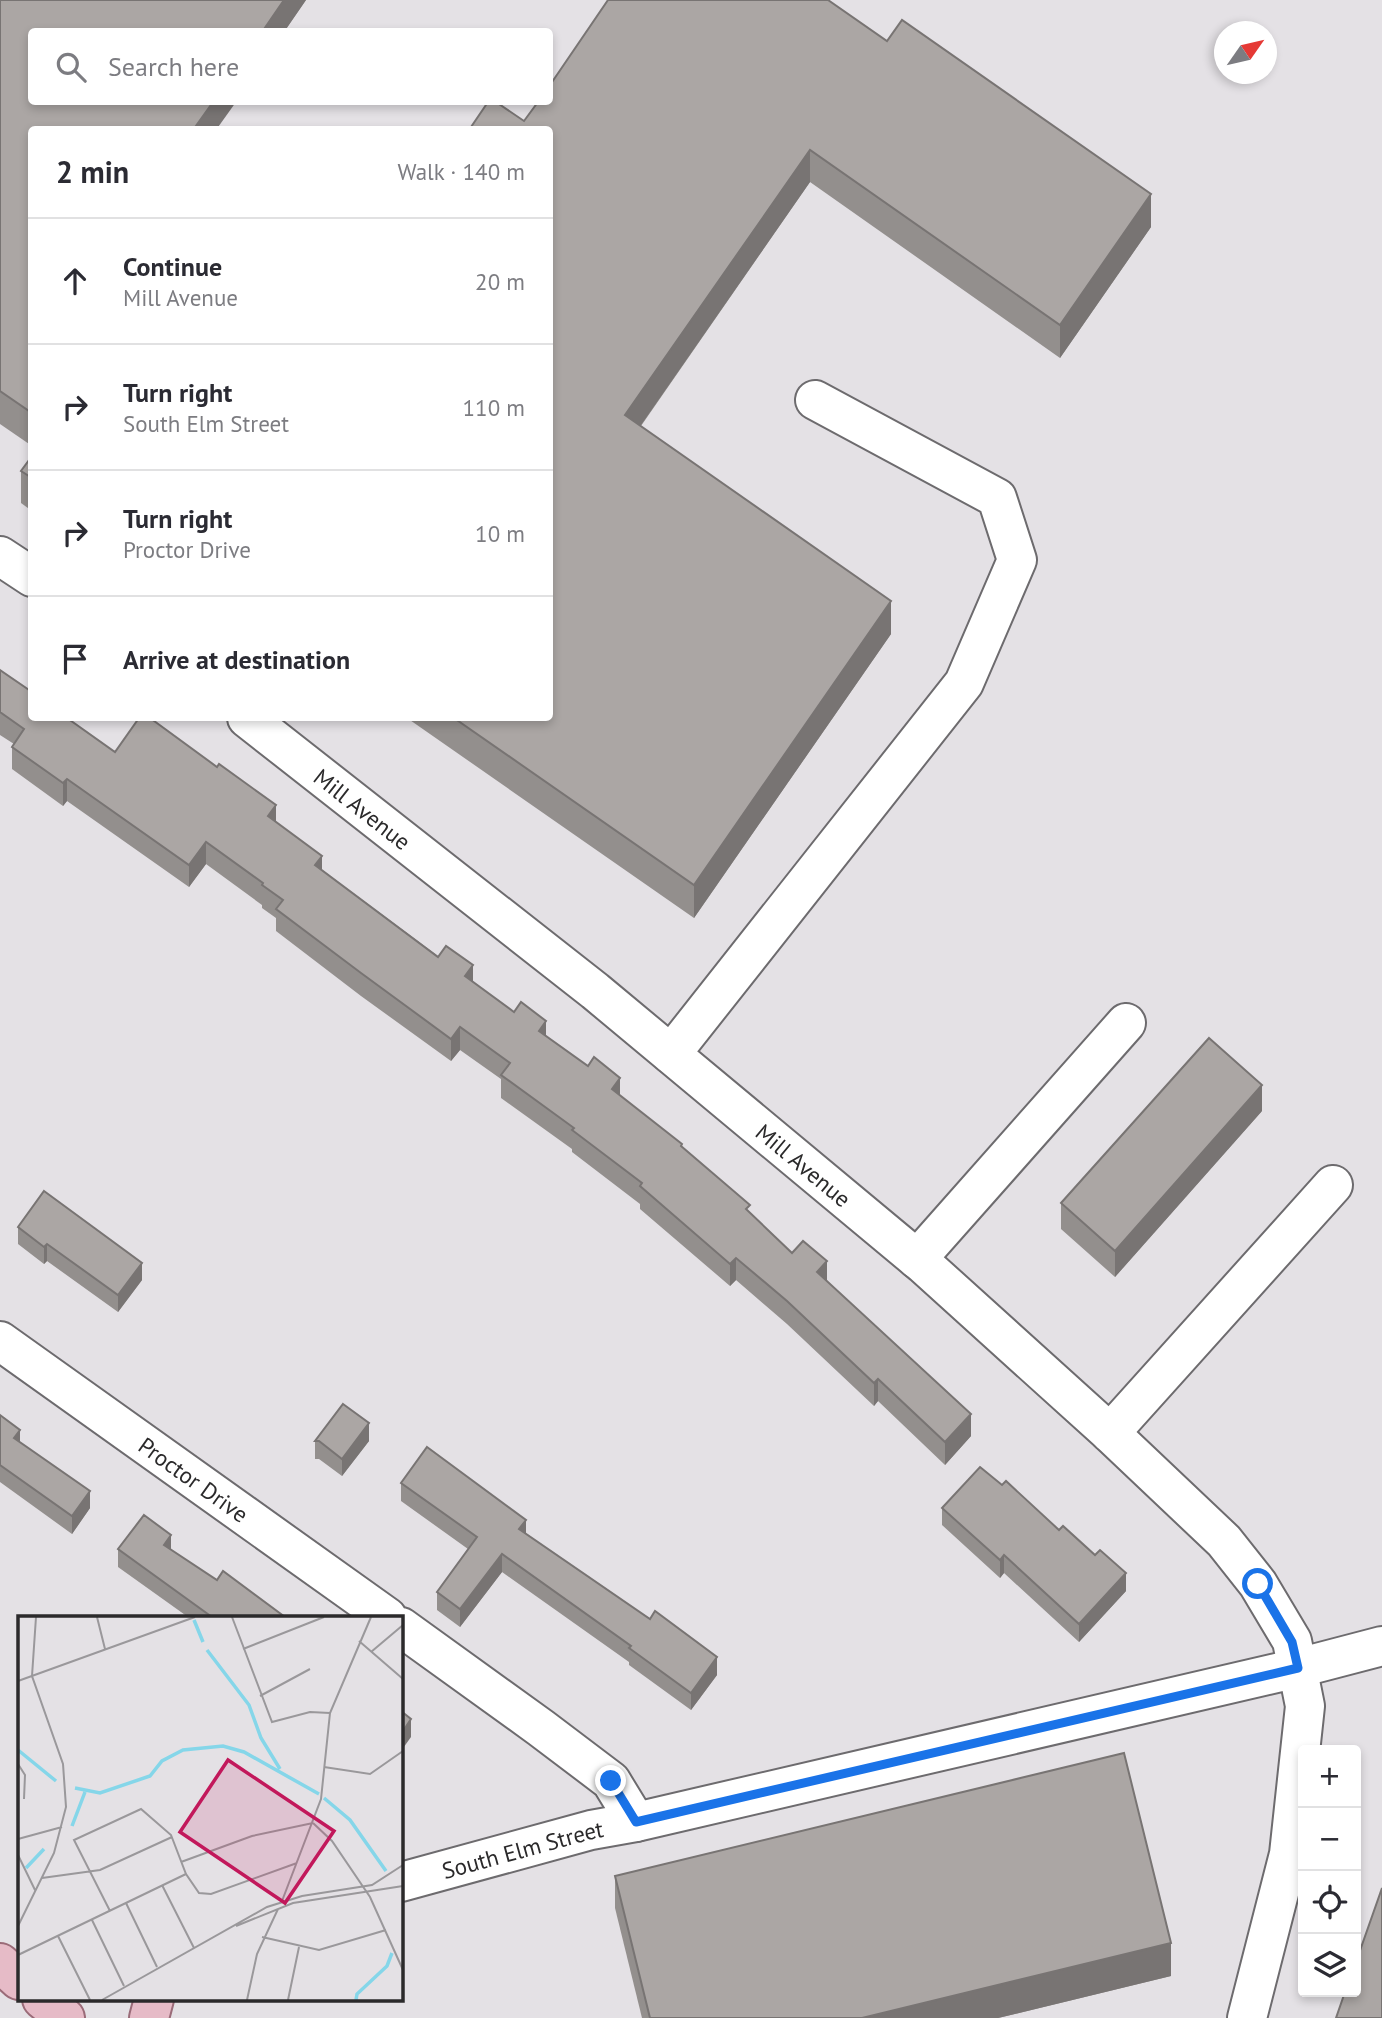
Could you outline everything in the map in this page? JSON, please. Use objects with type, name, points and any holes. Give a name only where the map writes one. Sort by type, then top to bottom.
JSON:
[{"type":"main road","points":[[0,1963],[18,1979]]},
{"type":"main road","points":[[43,2000],[65,2018]]},
{"type":"main road","points":[[149,2018],[154,2000]]},
{"type":"street","points":[[671,1054],[964,683],[1017,560],[997,498],[815,400]]},
{"type":"street","points":[[0,556],[28,574]]},
{"type":"street","name":"Mill Avenue","points":[[251,721],[595,991],[917,1259],[1110,1433],[1224,1541],[1258,1584],[1292,1642],[1305,1706],[1289,1854],[1247,2018]]},
{"type":"street","points":[[917,1259],[1126,1023]]},
{"type":"street","points":[[1110,1433],[1333,1185]]},
{"type":"street","name":"Proctor Drive","points":[[0,1341],[386,1616]]},
{"type":"street","points":[[402,1628],[611,1781],[636,1822]]},
{"type":"street","name":"South Elm Street","points":[[402,1882],[591,1830],[636,1822],[1298,1668],[1382,1646]]},
{"type":"street","points":[[0,1952],[18,1950]]},
{"type":"building","points":[[0,0],[284,0],[265,28],[28,28],[28,105],[211,105],[196,126],[28,126],[28,410],[0,391]]},
{"type":"building","points":[[608,0],[828,0],[887,41],[902,20],[1151,194],[1060,325],[810,150],[625,415],[891,601],[694,885],[458,721],[553,721],[553,126],[472,126],[486,105],[500,105],[524,121],[536,105],[553,105],[553,81]]},
{"type":"building","points":[[28,461],[28,475],[21,471]]},
{"type":"building","points":[[0,670],[28,689],[28,721],[71,721],[115,752],[137,721],[154,721],[217,767],[219,764],[276,805],[268,816],[322,856],[315,865],[438,957],[446,946],[473,965],[465,976],[514,1012],[521,1002],[546,1021],[539,1031],[588,1066],[594,1057],[620,1078],[612,1089],[682,1144],[681,1146],[750,1205],[746,1209],[792,1253],[803,1241],[827,1261],[817,1272],[971,1414],[945,1442],[878,1379],[874,1383],[787,1301],[736,1258],[730,1264],[640,1186],[642,1183],[572,1130],[574,1128],[501,1075],[510,1063],[460,1027],[451,1039],[276,909],[283,900],[206,842],[189,865],[67,779],[63,783],[12,747],[24,729],[0,712]]},
{"type":"building","points":[[1209,1038],[1262,1085],[1115,1251],[1061,1203]]},
{"type":"building","points":[[44,1191],[142,1263],[118,1295],[47,1244],[44,1247],[18,1227]]},
{"type":"building","points":[[343,1404],[369,1423],[342,1459],[319,1441],[315,1441]]},
{"type":"building","points":[[0,1415],[20,1430],[14,1438],[90,1491],[72,1516],[0,1465]]},
{"type":"building","points":[[427,1447],[526,1520],[519,1529],[650,1619],[655,1611],[717,1657],[691,1693],[629,1648],[631,1646],[502,1554],[460,1609],[437,1592],[477,1537],[401,1483]]},
{"type":"building","points":[[980,1467],[1002,1485],[1006,1481],[1059,1530],[1063,1526],[1095,1555],[1100,1550],[1126,1573],[1079,1624],[1004,1555],[1000,1560],[942,1508]]},
{"type":"building","points":[[144,1515],[171,1535],[164,1545],[217,1580],[223,1571],[284,1616],[211,1616],[118,1549]]},
{"type":"building","points":[[402,1712],[411,1719],[402,1732]]},
{"type":"building","points":[[1124,1753],[1171,1943],[862,2018],[650,2018],[615,1876]]},
{"type":"building","points":[[1382,1888],[1382,2018],[1336,2018],[1343,1997],[1361,1997],[1361,1948]]},
{"type":"route","points":[[611,1781],[636,1822],[1298,1668],[1292,1642],[1258,1584]]}]
